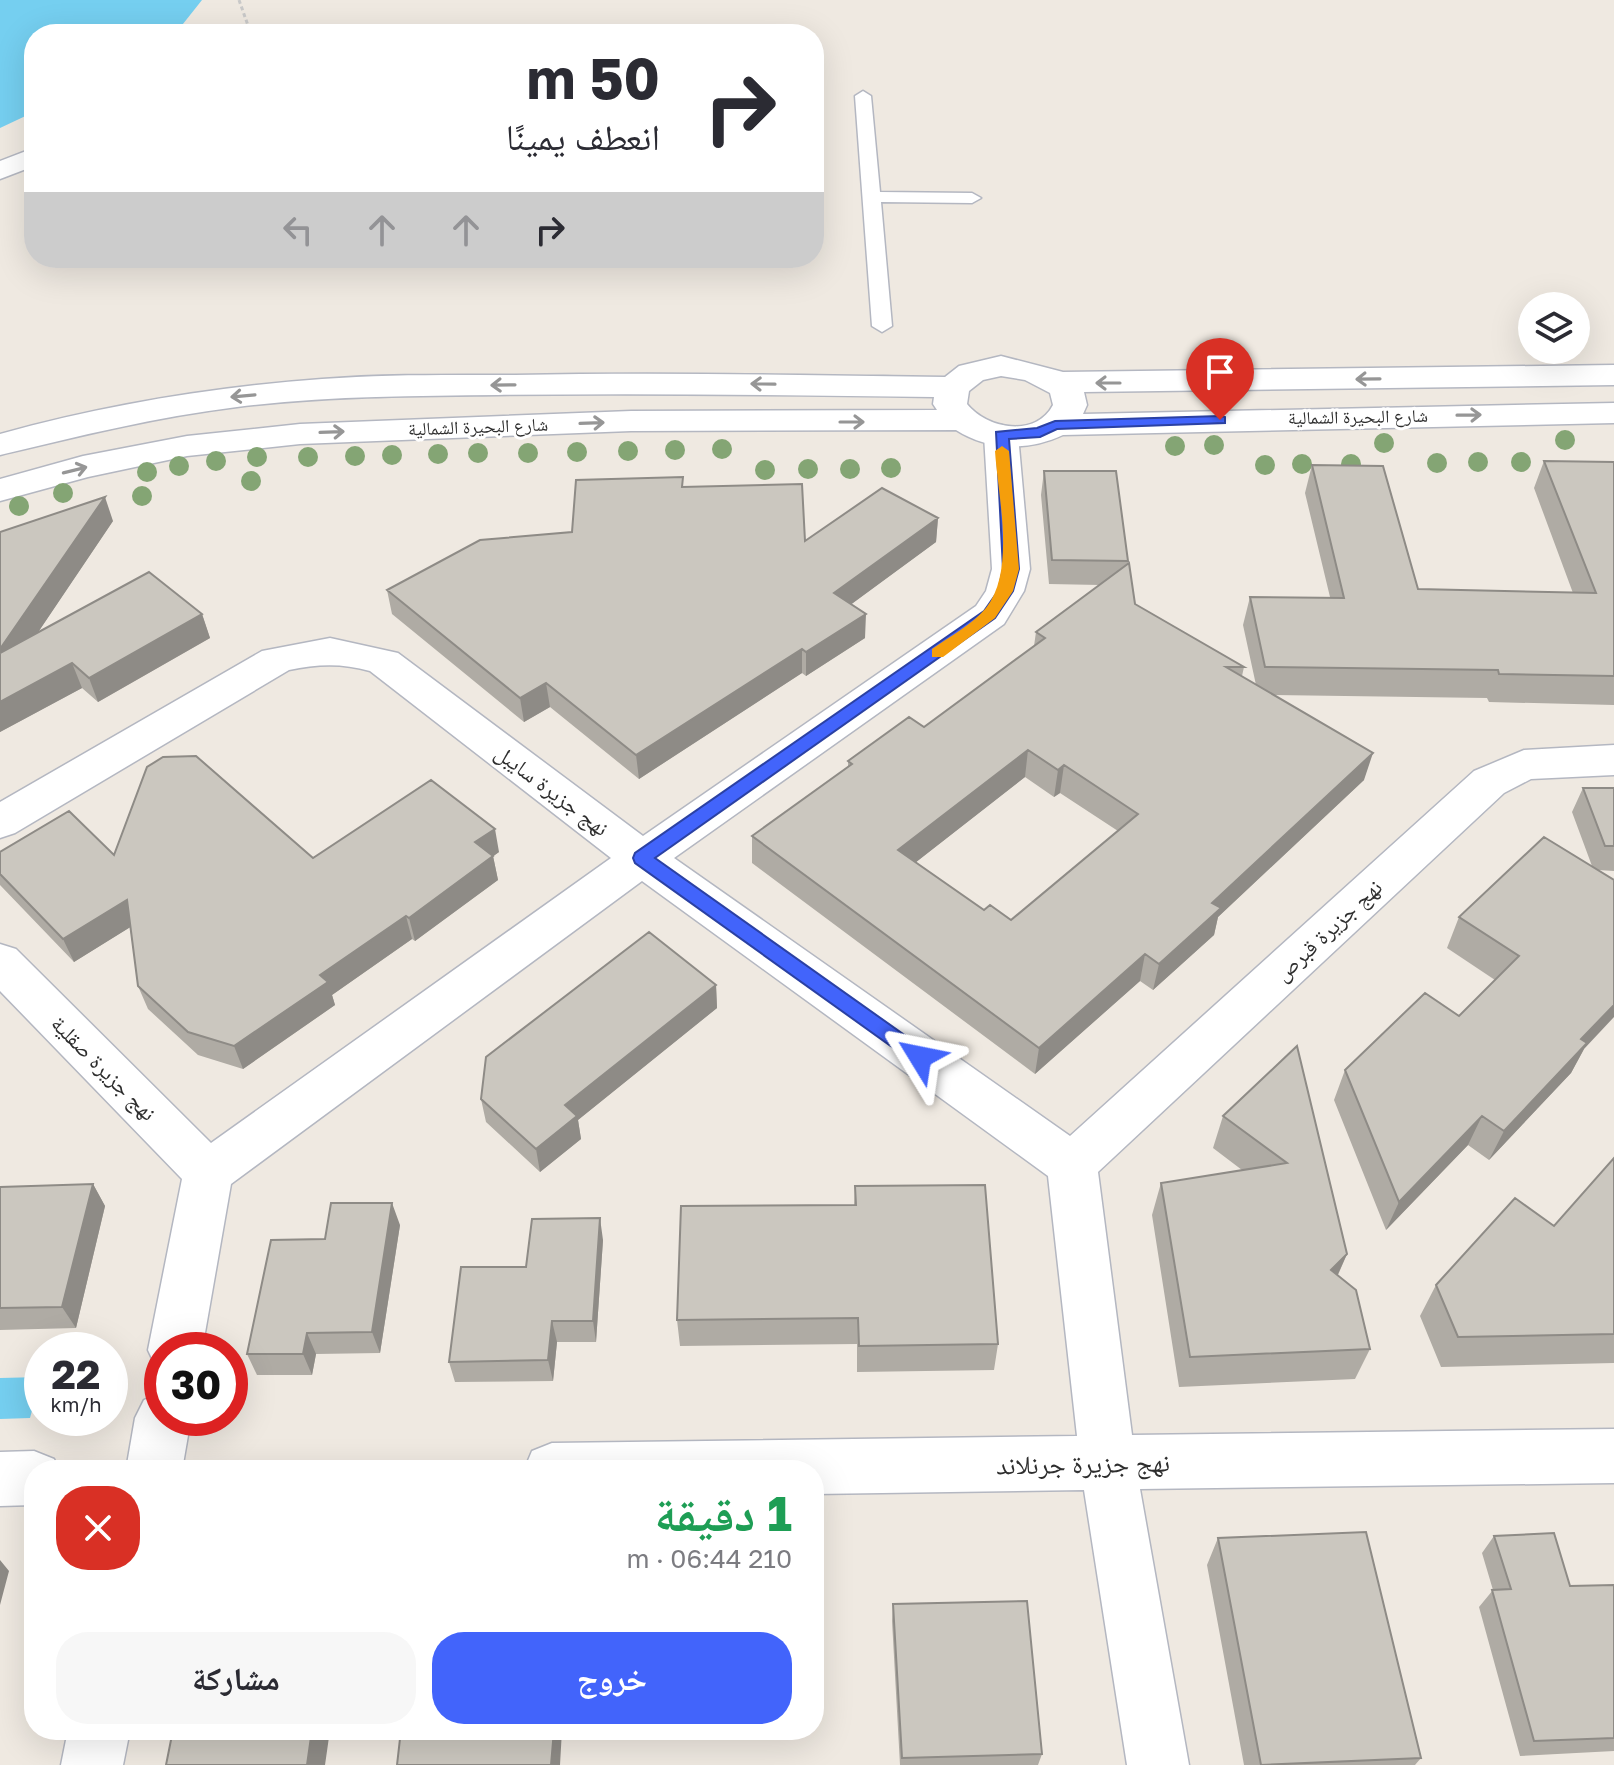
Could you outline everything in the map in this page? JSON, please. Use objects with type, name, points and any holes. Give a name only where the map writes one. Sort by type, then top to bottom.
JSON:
[{"type":"street","points":[[0,171],[24,160]]},
{"type":"street","points":[[1001,366],[1032,370],[1057,382],[1066,393],[1069,404],[1065,416],[1040,432],[1001,435],[973,427],[962,420],[950,404],[953,387],[971,373],[1001,366]]},
{"type":"street","name":"شارع البحيرة الشمالية","points":[[1057,382],[1614,375]]},
{"type":"street","name":"شارع البحيرة الشمالية","points":[[0,445],[49,430],[131,413],[225,398],[325,388],[680,382],[953,387]]},
{"type":"street","name":"شارع البحيرة الشمالية","points":[[1055,425],[1614,413]]},
{"type":"street","name":"شارع البحيرة الشمالية","points":[[0,490],[83,467],[187,446],[300,434],[631,421],[962,420]]},
{"type":"street","points":[[178,1332],[208,1173],[642,858],[990,615],[1005,591],[1011,569],[1001,435]]},
{"type":"street","name":"نهج جزيرة سايبل","points":[[0,822],[276,660],[317,649],[349,652],[384,662],[642,858],[1072,1165]]},
{"type":"street","name":"نهج جزيرة قبرص","points":[[1072,1165],[1489,782],[1524,765],[1614,760]]},
{"type":"street","name":"نهج جزيرة صقلية","points":[[0,962],[208,1173]]},
{"type":"street","points":[[1072,1165],[1108,1464],[1158,1765]]},
{"type":"street","points":[[156,1460],[160,1436]]},
{"type":"street","name":"نهج جزيرة جرنلاند","points":[[824,1467],[1614,1456]]},
{"type":"street","points":[[0,1479],[24,1478]]},
{"type":"street","points":[[92,1765],[97,1740]]},
{"type":"lane","points":[[863,96],[882,326]]},
{"type":"lane","points":[[871,197],[972,198]]},
{"type":"path","points":[[239,0],[247,24]]},
{"type":"water","points":[[0,0],[202,0],[183,24],[24,24],[24,117],[0,128]]},
{"type":"water","points":[[24,1377],[24,1418],[0,1419],[0,1378]]},
{"type":"building","points":[[1544,461],[1614,462],[1614,676],[1499,674],[1498,670],[1265,667],[1250,597],[1344,598],[1312,465],[1383,466],[1418,589],[1596,593]]},
{"type":"building","points":[[1044,471],[1116,471],[1128,561],[1052,560]]},
{"type":"building","points":[[683,477],[682,487],[802,484],[805,541],[882,488],[938,518],[834,593],[866,614],[806,652],[802,649],[636,755],[546,683],[520,698],[387,590],[480,540],[572,532],[576,480]]},
{"type":"building","points":[[105,497],[0,649],[0,532]]},
{"type":"building","points":[[1129,563],[1135,604],[1244,667],[1226,667],[1373,753],[1212,903],[1221,908],[1159,964],[1145,954],[1039,1048],[752,836],[852,764],[848,761],[909,717],[924,727],[1045,638],[1036,632]],"holes":[[[1028,750],[1058,770],[1064,765],[1138,814],[1011,920],[990,905],[984,910],[898,850]]]},
{"type":"building","points":[[149,572],[202,614],[89,678],[72,663],[0,702],[0,653]]},
{"type":"building","points":[[196,756],[313,858],[431,780],[495,829],[475,842],[493,856],[409,918],[406,916],[320,975],[328,982],[234,1046],[188,1032],[138,986],[127,900],[63,939],[0,874],[0,852],[69,811],[114,855],[147,767],[163,757]]},
{"type":"building","points":[[1583,788],[1614,788],[1614,846],[1605,846]]},
{"type":"building","points":[[1544,837],[1614,880],[1614,1005],[1581,1039],[1587,1043],[1504,1131],[1482,1116],[1399,1202],[1345,1070],[1425,993],[1459,1016],[1519,956],[1459,917]]},
{"type":"building","points":[[649,932],[716,985],[565,1105],[577,1116],[536,1149],[481,1099],[486,1057]]},
{"type":"building","points":[[1297,1046],[1347,1254],[1331,1270],[1356,1290],[1370,1349],[1190,1357],[1161,1183],[1287,1163],[1223,1116]]},
{"type":"building","points":[[1614,1158],[1614,1334],[1458,1337],[1436,1285],[1515,1198],[1554,1226]]},
{"type":"building","points":[[93,1184],[62,1307],[0,1308],[0,1187]]},
{"type":"building","points":[[985,1185],[998,1344],[859,1346],[858,1318],[677,1320],[681,1206],[856,1205],[855,1186]]},
{"type":"building","points":[[331,1203],[392,1203],[372,1332],[307,1333],[303,1354],[248,1354],[271,1240],[325,1239]]},
{"type":"building","points":[[600,1218],[593,1321],[552,1321],[548,1360],[449,1362],[461,1267],[526,1267],[532,1219]]},
{"type":"building","points":[[1366,1532],[1421,1758],[1261,1765],[1218,1538]]},
{"type":"building","points":[[1554,1533],[1570,1586],[1614,1585],[1614,1738],[1534,1741],[1492,1590],[1511,1589],[1494,1536]]},
{"type":"building","points":[[1027,1601],[1042,1754],[902,1758],[893,1604]]},
{"type":"building","points":[[171,1740],[311,1740],[307,1765],[166,1765]]},
{"type":"building","points":[[400,1740],[553,1740],[551,1765],[397,1765]]},
{"type":"slow traffic","points":[[938,653],[990,615],[1005,591],[1011,569],[1002,451]]},
{"type":"route","points":[[920,1057],[642,858],[990,615],[1005,591],[1011,569],[1001,435],[1021,436],[1055,425],[1220,420]]}]
